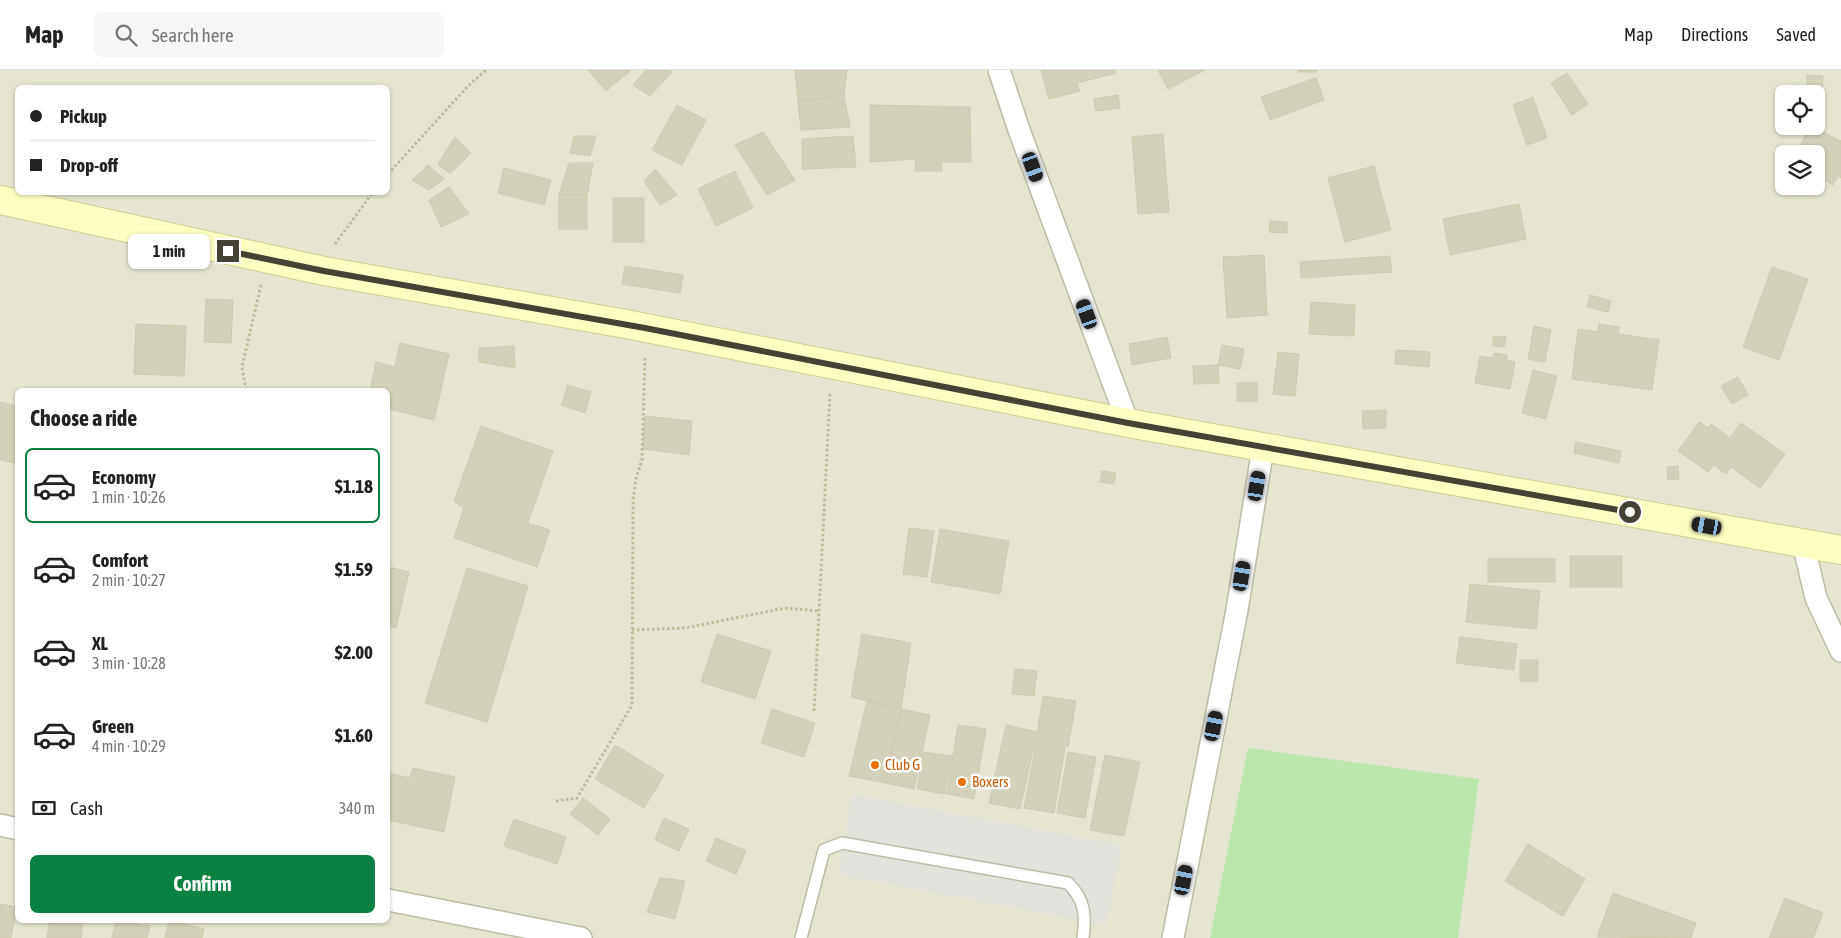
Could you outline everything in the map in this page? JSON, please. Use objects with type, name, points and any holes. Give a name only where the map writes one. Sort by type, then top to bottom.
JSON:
[{"type":"main road","points":[[0,200],[266,260],[645,328],[1263,448],[1841,550]]},
{"type":"street","points":[[999,70],[1128,423]]},
{"type":"street","points":[[1173,938],[1237,610],[1263,448]]},
{"type":"street","points":[[1803,543],[1816,598],[1841,651]]},
{"type":"street","points":[[0,825],[15,828]]},
{"type":"street","points":[[390,900],[582,938]]},
{"type":"lane","points":[[801,938],[824,850],[842,843],[1068,883],[1078,893],[1085,907],[1083,938]]},
{"type":"path","points":[[390,172],[468,86],[486,70]]},
{"type":"path","points":[[324,271],[338,238],[370,195]]},
{"type":"path","points":[[246,388],[242,367],[266,260]]},
{"type":"path","points":[[556,801],[577,798],[632,705],[633,501],[636,478],[642,460],[645,416],[645,328]]},
{"type":"path","points":[[814,710],[831,364]]},
{"type":"path","points":[[632,630],[684,628],[785,608],[819,611]]},
{"type":"shaded area","points":[[0,70],[1841,70],[1841,938],[0,938]]},
{"type":"shaded area","points":[[852,794],[1122,845],[1106,925],[838,875]]},
{"type":"green space","points":[[1248,748],[1479,779],[1458,938],[1210,938]]},
{"type":"building","points":[[588,70],[631,70],[606,91]]},
{"type":"building","points":[[646,70],[667,70],[672,72],[650,96],[633,85]]},
{"type":"building","points":[[795,70],[847,70],[844,95],[798,101]]},
{"type":"building","points":[[1041,70],[1115,70],[1116,73],[1077,83],[1080,91],[1049,99]]},
{"type":"building","points":[[1158,70],[1205,70],[1168,89]]},
{"type":"building","points":[[1298,70],[1317,70],[1317,72],[1298,72]]},
{"type":"building","points":[[1567,73],[1588,104],[1572,115],[1551,83]]},
{"type":"building","points":[[1807,75],[1823,76],[1823,85],[1807,85]]},
{"type":"building","points":[[1316,78],[1324,100],[1270,120],[1261,97]]},
{"type":"building","points":[[844,95],[850,127],[801,130],[798,101]]},
{"type":"building","points":[[1118,95],[1120,108],[1096,111],[1094,99]]},
{"type":"building","points":[[1533,97],[1547,138],[1527,145],[1513,105]]},
{"type":"building","points":[[677,105],[706,120],[682,165],[652,150]]},
{"type":"building","points":[[870,105],[970,107],[971,162],[941,162],[942,171],[915,171],[916,159],[870,162]]},
{"type":"building","points":[[763,132],[795,180],[767,195],[735,145]]},
{"type":"building","points":[[1825,133],[1841,141],[1841,178],[1838,176],[1833,185],[1825,181],[1825,145],[1800,145],[1806,135],[1825,135]]},
{"type":"building","points":[[1163,134],[1169,212],[1138,214],[1132,137]]},
{"type":"building","points":[[574,136],[596,136],[590,156],[570,153]]},
{"type":"building","points":[[853,136],[856,167],[802,169],[802,139]]},
{"type":"building","points":[[455,137],[471,153],[450,174],[438,164]]},
{"type":"building","points":[[569,163],[593,163],[587,195],[559,195]]},
{"type":"building","points":[[428,165],[444,179],[429,190],[412,180]]},
{"type":"building","points":[[1374,166],[1391,230],[1345,242],[1328,178]]},
{"type":"building","points":[[504,168],[551,180],[544,205],[498,193]]},
{"type":"building","points":[[655,169],[677,195],[660,205],[644,181]]},
{"type":"building","points":[[735,171],[753,208],[716,226],[698,189]]},
{"type":"building","points":[[449,187],[469,214],[441,227],[429,200]]},
{"type":"building","points":[[559,195],[587,195],[587,229],[559,229]]},
{"type":"building","points":[[613,198],[644,198],[644,242],[613,242]]},
{"type":"building","points":[[1519,204],[1526,239],[1450,255],[1443,219]]},
{"type":"building","points":[[1270,221],[1287,222],[1287,233],[1269,232]]},
{"type":"building","points":[[1264,255],[1267,315],[1227,318],[1223,257]]},
{"type":"building","points":[[1390,256],[1392,272],[1301,278],[1300,262]]},
{"type":"building","points":[[625,266],[683,275],[680,293],[622,284]]},
{"type":"building","points":[[1772,267],[1808,279],[1779,360],[1743,347]]},
{"type":"building","points":[[1590,295],[1611,301],[1608,312],[1587,307]]},
{"type":"building","points":[[206,299],[233,300],[231,343],[204,342]]},
{"type":"building","points":[[1311,302],[1355,305],[1354,336],[1309,334]]},
{"type":"building","points":[[136,324],[186,326],[184,376],[134,374]]},
{"type":"building","points":[[1599,324],[1619,327],[1618,334],[1659,340],[1652,390],[1572,379],[1578,329],[1598,332]]},
{"type":"building","points":[[1534,326],[1551,330],[1545,362],[1528,359]]},
{"type":"building","points":[[1493,336],[1506,337],[1504,347],[1493,346]]},
{"type":"building","points":[[1167,337],[1171,358],[1132,365],[1129,344]]},
{"type":"building","points":[[400,343],[449,354],[434,420],[390,409],[390,388],[370,388],[376,362],[395,367]]},
{"type":"building","points":[[1222,345],[1244,349],[1240,369],[1218,365]]},
{"type":"building","points":[[514,346],[515,368],[479,362],[479,348]]},
{"type":"building","points":[[1396,350],[1430,352],[1429,367],[1395,364]]},
{"type":"building","points":[[1278,352],[1299,354],[1295,396],[1273,394]]},
{"type":"building","points":[[1494,353],[1507,355],[1506,360],[1515,362],[1510,389],[1475,383],[1480,356],[1493,358]]},
{"type":"building","points":[[1218,365],[1219,383],[1194,384],[1193,366]]},
{"type":"building","points":[[1533,370],[1557,376],[1546,419],[1522,413]]},
{"type":"building","points":[[1738,377],[1748,395],[1732,404],[1721,386]]},
{"type":"building","points":[[1237,383],[1257,383],[1257,401],[1237,401]]},
{"type":"building","points":[[568,385],[591,392],[585,413],[561,405]]},
{"type":"building","points":[[0,402],[15,405],[15,459],[14,463],[0,460]]},
{"type":"building","points":[[1386,410],[1386,428],[1363,429],[1362,411]]},
{"type":"building","points":[[645,416],[692,421],[689,455],[643,449]]},
{"type":"building","points":[[1699,422],[1708,428],[1711,424],[1730,438],[1741,423],[1785,454],[1760,488],[1731,467],[1726,474],[1714,465],[1708,472],[1678,451]]},
{"type":"building","points":[[481,426],[553,451],[528,523],[550,530],[537,567],[454,538],[464,508],[454,501]]},
{"type":"building","points":[[1576,442],[1621,451],[1619,463],[1574,453]]},
{"type":"building","points":[[1678,466],[1679,479],[1668,480],[1667,467]]},
{"type":"building","points":[[1102,471],[1116,473],[1114,484],[1100,482]]},
{"type":"building","points":[[909,528],[934,531],[927,577],[903,574]]},
{"type":"building","points":[[940,529],[1009,541],[1000,594],[931,582]]},
{"type":"building","points":[[1570,556],[1622,556],[1622,587],[1570,587]]},
{"type":"building","points":[[1488,559],[1555,559],[1555,582],[1488,582]]},
{"type":"building","points":[[390,567],[409,572],[396,628],[390,626]]},
{"type":"building","points":[[467,568],[528,586],[487,722],[425,703]]},
{"type":"building","points":[[1470,584],[1540,591],[1536,629],[1466,622]]},
{"type":"building","points":[[717,634],[771,651],[755,699],[701,682]]},
{"type":"building","points":[[862,634],[911,643],[901,709],[851,697]]},
{"type":"building","points":[[1460,637],[1517,644],[1514,670],[1456,663]]},
{"type":"building","points":[[1520,660],[1538,660],[1538,681],[1520,681]]},
{"type":"building","points":[[1015,669],[1037,671],[1034,696],[1012,694]]},
{"type":"building","points":[[1043,696],[1076,701],[1068,747],[1036,742]]},
{"type":"building","points":[[867,701],[901,709],[886,783],[849,776]]},
{"type":"building","points":[[772,709],[815,723],[804,757],[761,743]]},
{"type":"building","points":[[901,709],[930,715],[914,789],[886,783]]},
{"type":"building","points":[[958,725],[986,729],[974,799],[947,794]]},
{"type":"building","points":[[1006,725],[1037,732],[1020,809],[989,803]]},
{"type":"building","points":[[1036,743],[1065,748],[1054,813],[1024,808]]},
{"type":"building","points":[[615,745],[664,775],[644,808],[595,779]]},
{"type":"building","points":[[923,752],[952,756],[945,794],[917,789]]},
{"type":"building","points":[[1068,752],[1096,757],[1085,818],[1057,813]]},
{"type":"building","points":[[1105,755],[1140,762],[1124,836],[1090,830]]},
{"type":"building","points":[[413,768],[455,777],[444,832],[390,820],[390,773],[410,778]]},
{"type":"building","points":[[583,798],[610,819],[598,835],[570,814]]},
{"type":"building","points":[[664,818],[689,829],[679,851],[655,840]]},
{"type":"building","points":[[514,819],[566,837],[557,864],[504,846]]},
{"type":"building","points":[[716,838],[746,851],[736,874],[706,861]]},
{"type":"building","points":[[1528,844],[1585,879],[1563,916],[1505,881]]},
{"type":"building","points":[[660,878],[685,881],[675,919],[647,912]]},
{"type":"building","points":[[1613,893],[1696,923],[1691,938],[1597,937]]},
{"type":"building","points":[[1785,898],[1823,913],[1813,938],[1769,938]]},
{"type":"building","points":[[0,904],[15,907],[11,938],[0,938]]},
{"type":"building","points":[[50,923],[83,923],[81,938],[47,938]]},
{"type":"building","points":[[115,923],[133,923],[150,926],[147,938],[112,938]]},
{"type":"building","points":[[169,923],[178,923],[204,929],[202,938],[165,938]]},
{"type":"place","name":"Club G","points":[[875,765]]},
{"type":"place","name":"Boxers","points":[[962,782]]},
{"type":"route","points":[[228,251],[324,271],[645,328],[1128,423],[1630,512]]}]
